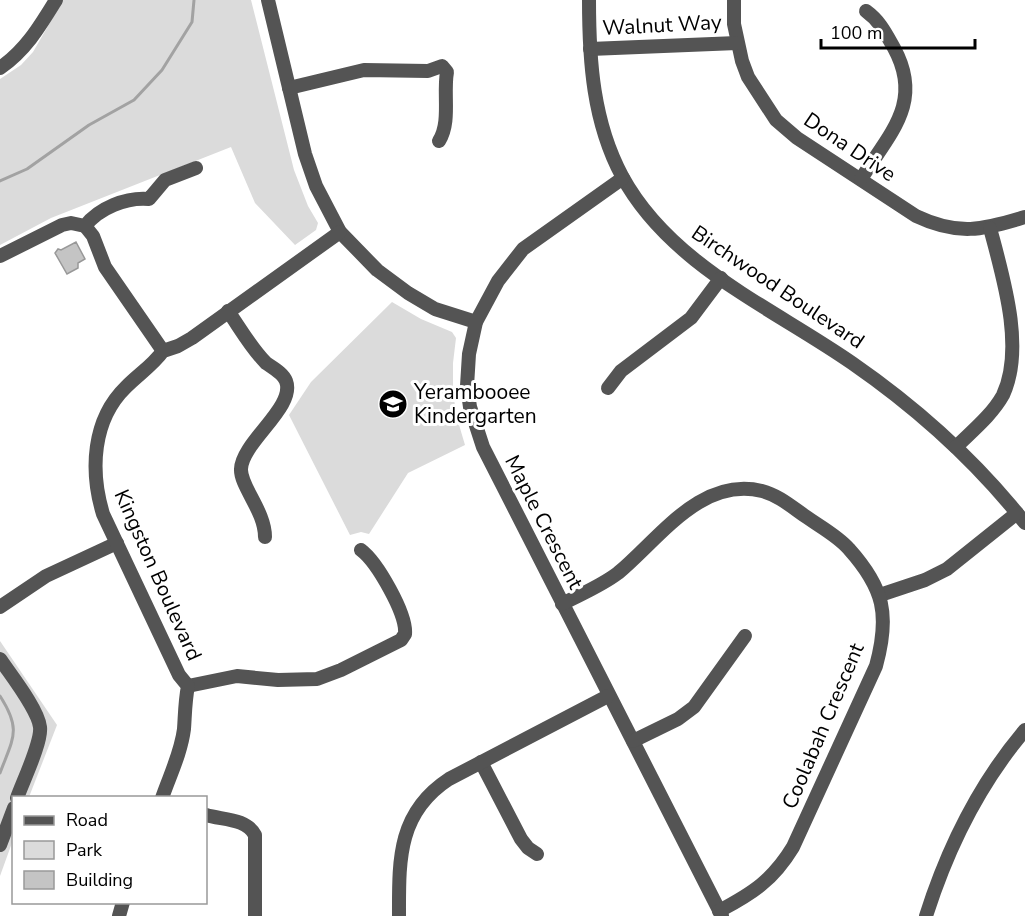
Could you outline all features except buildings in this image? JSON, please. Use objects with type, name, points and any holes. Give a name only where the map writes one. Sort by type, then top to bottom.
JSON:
[{"type":"street","points":[[0,68],[13,59],[32,39],[56,0]]},
{"type":"street","points":[[268,0],[305,154],[316,186],[340,232],[377,270],[408,293],[435,309],[476,322]]},
{"type":"street","name":"Birchwood Boulevard","points":[[589,0],[592,84],[607,144],[623,178],[658,226],[683,252],[905,401],[956,447],[1021,518]]},
{"type":"street","name":"Dona Drive","points":[[734,0],[737,43],[748,77],[776,120],[797,138],[916,216],[935,225],[955,230],[990,228],[1025,217]]},
{"type":"street","points":[[861,179],[901,116],[907,89],[903,63],[882,25],[866,11]]},
{"type":"street","name":"Walnut Way","points":[[590,49],[737,43]]},
{"type":"street","points":[[290,88],[364,70],[428,71],[442,66],[447,72],[445,125],[439,141]]},
{"type":"street","points":[[85,226],[103,210],[128,200],[149,199],[165,180],[196,168]]},
{"type":"street","name":"Maple Crescent","points":[[623,178],[523,249],[498,281],[476,322],[469,354],[467,386],[470,407],[483,447],[608,696],[721,913]]},
{"type":"street","points":[[0,256],[62,225],[71,223],[85,226],[93,236],[105,267],[163,351]]},
{"type":"street","points":[[956,447],[1003,396],[1013,370],[1020,336],[990,228]]},
{"type":"street","name":"Kingston Boulevard","points":[[163,796],[179,753],[184,730],[188,686],[179,675],[103,514],[97,492],[94,464],[100,430],[109,410],[125,388],[154,363],[163,351],[178,346],[340,232]]},
{"type":"street","points":[[608,388],[621,371],[691,318],[721,278]]},
{"type":"street","points":[[228,311],[257,354],[284,376],[288,388],[284,401],[245,456],[241,467],[242,476],[262,517],[265,537]]},
{"type":"street","name":"Coolabah Crescent","points":[[562,604],[616,574],[702,500],[731,489],[762,491],[781,500],[846,545],[865,567],[880,595],[884,626],[882,646],[876,666],[793,848],[770,879],[753,893],[721,913]]},
{"type":"street","points":[[880,595],[925,580],[947,568],[1021,518]]},
{"type":"street","points":[[0,607],[46,576],[117,543]]},
{"type":"street","points":[[188,686],[237,676],[297,681],[317,679],[341,670],[401,640],[405,634],[404,619],[375,563],[361,550]]},
{"type":"street","points":[[633,741],[678,719],[694,707],[707,692],[745,636]]},
{"type":"street","points":[[0,658],[35,712],[40,727],[38,741],[18,796]]},
{"type":"street","points":[[399,916],[400,852],[411,820],[437,787],[608,696]]},
{"type":"street","points":[[926,916],[961,829],[986,785],[1025,730]]},
{"type":"street","points":[[481,762],[520,839],[537,854]]},
{"type":"street","points":[[0,845],[12,813]]},
{"type":"street","points":[[207,815],[245,824],[252,829],[255,835],[255,916]]},
{"type":"green space","points":[[63,0],[251,0],[294,170],[308,206],[318,223],[316,230],[295,245],[255,203],[231,147],[51,218],[0,245],[0,79],[21,65],[33,52]]},
{"type":"green space","points":[[392,302],[421,319],[452,332],[456,338],[453,393],[465,445],[408,473],[369,534],[361,532],[350,535],[289,415],[311,382]]},
{"type":"green space","points":[[0,641],[57,725],[29,796],[12,796],[12,843],[0,876]]},
{"type":"waterway","points":[[0,181],[27,169],[89,125],[134,100],[162,70],[192,22],[194,0]]},
{"type":"waterway","points":[[0,696],[13,726],[12,742],[0,773]]},
{"type":"place","name":"Yerambooee Kindergarten","points":[[393,404]]}]
